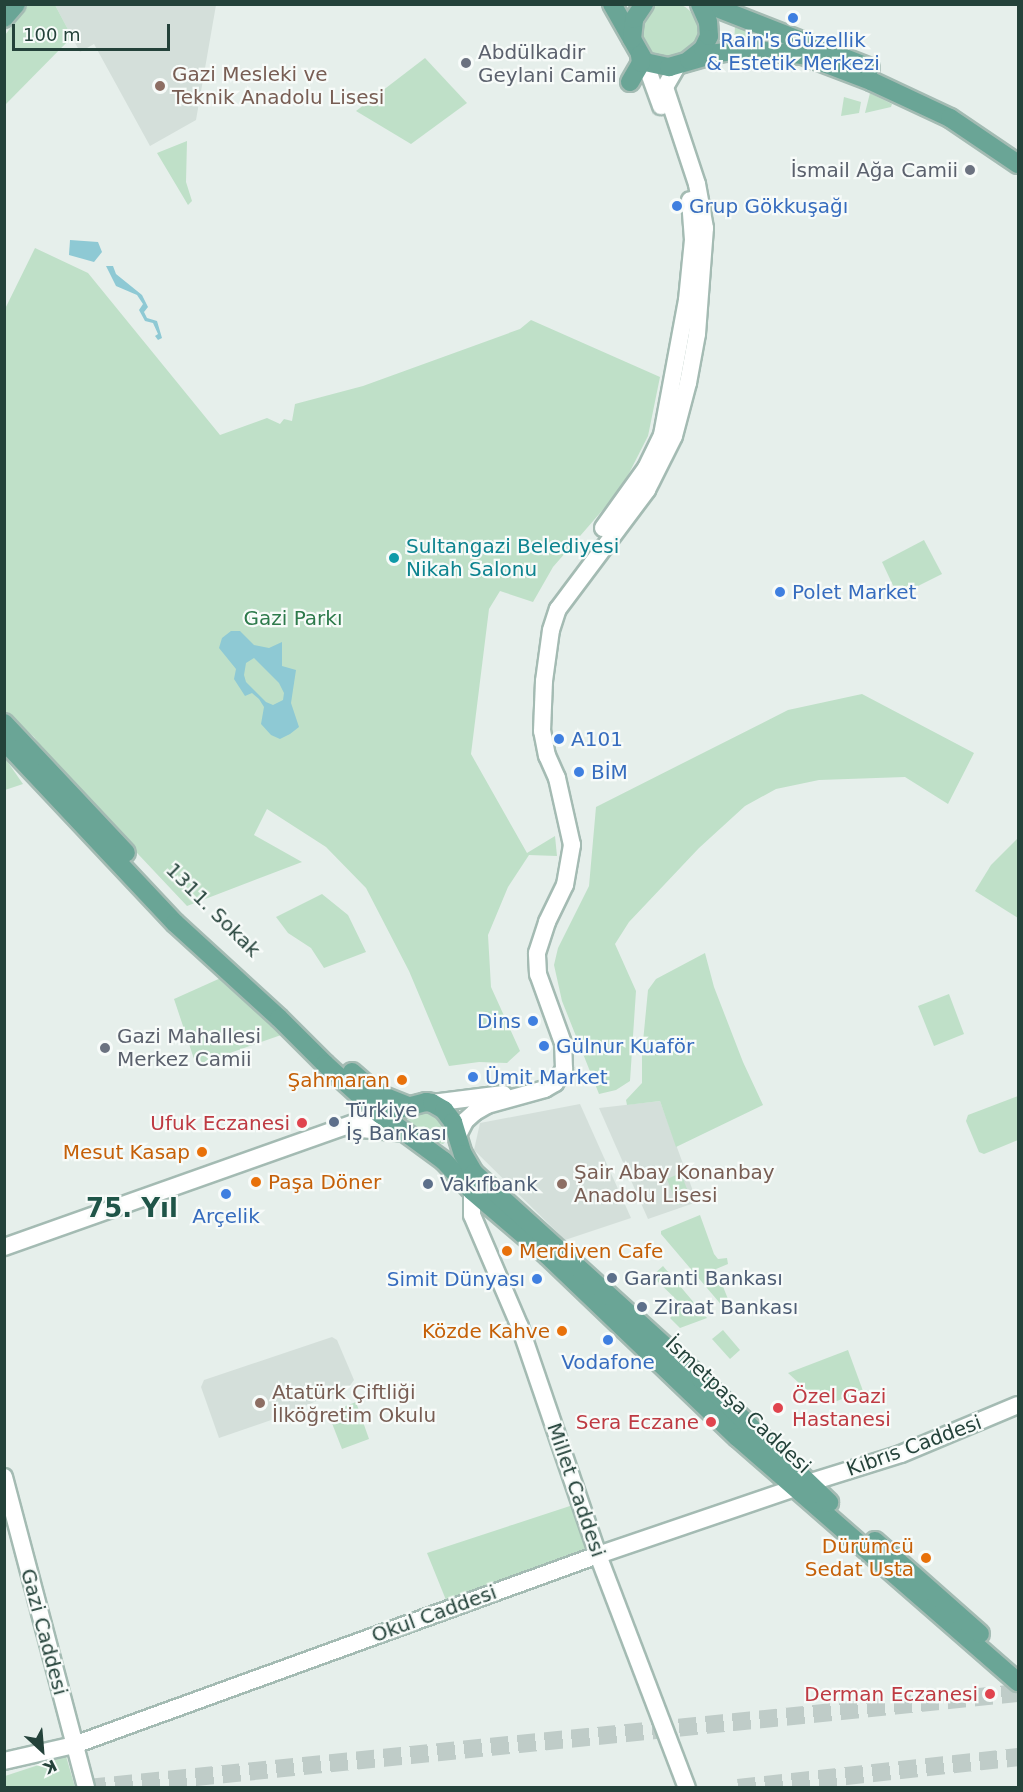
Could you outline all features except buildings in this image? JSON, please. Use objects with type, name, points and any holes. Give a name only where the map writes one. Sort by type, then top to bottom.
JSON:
[{"type":"main road","points":[[4,18],[16,4]]},
{"type":"main road","points":[[612,5],[625,11],[638,4]]},
{"type":"main road","points":[[632,39],[634,19],[644,4]]},
{"type":"main road","points":[[681,65],[703,49],[709,36],[708,21],[700,4]]},
{"type":"main road","points":[[707,4],[829,50],[904,83],[967,115],[1018,150]]},
{"type":"main road","points":[[612,5],[642,59],[661,67],[681,65],[718,53],[746,49],[803,55],[871,81],[950,118],[1018,164]]},
{"type":"main road","points":[[630,82],[642,59]]},
{"type":"main road","name":"1311. Sokak","points":[[4,723],[180,920],[376,1093],[409,1106]]},
{"type":"main road","name":"1311. Sokak","points":[[4,741],[180,920],[380,1114],[405,1133]]},
{"type":"main road","points":[[380,1114],[409,1106],[432,1103]]},
{"type":"main road","name":"İsmetpaşa Caddesi","points":[[432,1103],[444,1110],[458,1135],[463,1154],[474,1173],[701,1379],[801,1486]]},
{"type":"main road","name":"İsmetpaşa Caddesi","points":[[405,1133],[435,1154],[472,1191],[548,1256],[640,1346],[1009,1665],[1018,1682]]},
{"type":"main road","points":[[435,1154],[452,1147],[458,1135]]},
{"type":"street","points":[[565,808],[543,762],[536,734],[536,692],[545,625],[549,610],[570,572],[646,468],[662,435],[687,300],[693,240],[690,200],[669,126],[642,59]]},
{"type":"street","points":[[458,1135],[465,1121],[475,1112],[516,1096],[545,1089],[555,1083],[564,1069],[563,1043],[538,974],[537,953],[547,922],[565,885],[571,864],[572,845],[565,808],[557,778],[547,756],[542,731],[544,681],[551,630],[558,609],[646,490],[674,436],[697,334],[705,228],[697,184],[665,87],[681,65]]},
{"type":"street","points":[[432,1103],[499,1094],[516,1096]]},
{"type":"street","points":[[4,1247],[380,1114]]},
{"type":"street","points":[[343,1128],[405,1133]]},
{"type":"street","name":"Millet Caddesi","points":[[472,1191],[472,1215],[519,1327],[598,1555],[687,1788]]},
{"type":"street","name":"Kıbrıs Caddesi","points":[[801,1486],[902,1454],[1018,1406]]},
{"type":"street","name":"Gazi Caddesi","points":[[4,1476],[86,1788]]},
{"type":"street","name":"Okul Caddesi","points":[[4,1761],[74,1745],[598,1555],[801,1486]]},
{"type":"shaded area","name":"Gazi Mesleki ve Teknik Anadolu Lisesi","points":[[55,5],[216,5],[196,120],[150,146],[94,44],[80,52]]},
{"type":"shaded area","points":[[660,1101],[697,1202],[648,1219],[599,1108]]},
{"type":"shaded area","name":"Şair Abay Konanbay Anadolu Lisesi","points":[[580,1104],[631,1218],[565,1240],[474,1150],[480,1123]]},
{"type":"shaded area","name":"Atatürk Çiftliği İlköğretim Okulu","points":[[332,1337],[337,1340],[354,1380],[349,1387],[277,1418],[219,1438],[201,1387],[204,1380]]},
{"type":"green space","points":[[669,2],[685,7],[693,15],[698,31],[693,47],[685,55],[669,60],[653,55],[645,47],[640,31],[645,15],[653,7]]},
{"type":"green space","points":[[28,5],[55,5],[72,37],[5,105],[5,35]]},
{"type":"green space","points":[[735,26],[766,35],[788,45],[757,41],[734,43]]},
{"type":"green space","points":[[425,58],[467,103],[411,144],[356,111]]},
{"type":"green space","points":[[870,93],[892,104],[891,107],[865,113]]},
{"type":"green space","points":[[844,97],[861,102],[859,113],[841,116]]},
{"type":"green space","points":[[187,141],[186,182],[192,201],[188,205],[157,153]]},
{"type":"green space","name":"Gazi Parkı","points":[[35,248],[88,273],[220,435],[267,418],[280,424],[284,419],[292,421],[295,404],[363,386],[520,329],[531,320],[660,377],[648,436],[621,489],[553,567],[533,602],[500,591],[489,609],[471,754],[527,853],[555,836],[557,856],[529,855],[508,887],[488,935],[491,987],[520,1051],[507,1063],[479,1062],[449,1066],[409,971],[366,888],[326,847],[267,809],[254,835],[302,862],[187,906],[57,768],[34,737],[5,711],[4,311]]},
{"type":"green space","points":[[924,540],[942,574],[898,596],[882,562]]},
{"type":"green space","points":[[862,694],[974,753],[948,804],[905,777],[819,780],[776,789],[745,806],[699,848],[629,922],[615,944],[636,991],[630,1081],[616,1090],[599,1094],[562,1001],[554,965],[558,948],[589,886],[596,807],[788,710]]},
{"type":"green space","points":[[5,759],[23,784],[5,790]]},
{"type":"green space","points":[[1018,838],[1018,918],[975,891],[991,865]]},
{"type":"green space","points":[[322,894],[348,915],[366,952],[324,968],[311,948],[288,933],[276,917]]},
{"type":"green space","points":[[705,953],[714,987],[743,1062],[763,1105],[676,1147],[660,1101],[627,1105],[626,1100],[642,1083],[642,1052],[648,990],[656,979]]},
{"type":"green space","points":[[223,977],[284,1034],[196,1065],[174,999]]},
{"type":"green space","points":[[949,994],[964,1034],[934,1046],[918,1006]]},
{"type":"green space","points":[[1018,1096],[1018,1140],[984,1154],[979,1152],[966,1121],[968,1115]]},
{"type":"green space","points":[[428,1111],[446,1127],[450,1138],[443,1144],[431,1141],[407,1119],[415,1113]]},
{"type":"green space","points":[[681,1173],[691,1200],[677,1205],[667,1179]]},
{"type":"green space","points":[[700,1215],[714,1254],[718,1259],[727,1258],[728,1264],[716,1269],[732,1309],[724,1308],[661,1234],[661,1231]]},
{"type":"green space","points":[[663,1266],[707,1318],[680,1328],[670,1318],[682,1305],[652,1276]]},
{"type":"green space","points":[[723,1330],[740,1350],[730,1359],[712,1339]]},
{"type":"green space","points":[[848,1350],[863,1391],[829,1404],[811,1394],[788,1373]]},
{"type":"green space","points":[[356,1402],[369,1439],[342,1449],[328,1413]]},
{"type":"green space","points":[[573,1505],[591,1553],[446,1600],[427,1553]]},
{"type":"green space","points":[[66,1756],[75,1787],[5,1787],[5,1776]]},
{"type":"water","points":[[70,240],[98,242],[102,252],[94,262],[69,255]]},
{"type":"water","points":[[106,266],[113,266],[116,274],[142,295],[148,307],[144,312],[147,318],[157,321],[162,338],[158,340],[155,336],[158,334],[153,323],[145,321],[139,310],[143,304],[137,295],[116,286]]},
{"type":"water","points":[[231,631],[240,631],[254,645],[269,648],[282,642],[282,666],[296,670],[291,703],[299,727],[280,739],[271,735],[261,724],[264,707],[252,693],[245,696],[234,679],[236,669],[219,648],[222,638]],"holes":[[[254,658],[279,683],[284,693],[283,700],[273,705],[266,702],[246,682],[244,675],[246,663]]]},
{"type":"tunnel","points":[[88,1788],[1018,1693]]},
{"type":"tunnel","points":[[738,1788],[1018,1757]]},
{"type":"place","name":"Rain's Güzellik & Estetik Merkezi","points":[[793,18]]},
{"type":"place","name":"Abdülkadir Geylani Camii","points":[[466,63]]},
{"type":"place","name":"Gazi Mesleki ve Teknik Anadolu Lisesi","points":[[160,86]]},
{"type":"place","name":"İsmail Ağa Camii","points":[[970,170]]},
{"type":"place","name":"Grup Gökkuşağı","points":[[677,206]]},
{"type":"place","name":"Sultangazi Belediyesi Nikah Salonu","points":[[394,558]]},
{"type":"place","name":"Polet Market","points":[[780,592]]},
{"type":"place","name":"A101","points":[[559,739]]},
{"type":"place","name":"BİM","points":[[579,772]]},
{"type":"place","name":"Dins","points":[[533,1021]]},
{"type":"place","name":"Gülnur Kuaför","points":[[544,1046]]},
{"type":"place","name":"Gazi Mahallesi Merkez Camii","points":[[105,1048]]},
{"type":"place","name":"Ümit Market","points":[[473,1077]]},
{"type":"place","name":"Şahmaran","points":[[402,1080]]},
{"type":"place","name":"Türkiye İş Bankası","points":[[334,1122]]},
{"type":"place","name":"Ufuk Eczanesi","points":[[302,1123]]},
{"type":"place","name":"Mesut Kasap","points":[[202,1152]]},
{"type":"place","name":"Paşa Döner","points":[[256,1182]]},
{"type":"place","name":"Vakıfbank","points":[[428,1184]]},
{"type":"place","name":"Şair Abay Konanbay Anadolu Lisesi","points":[[562,1184]]},
{"type":"place","name":"Arçelik","points":[[226,1194]]},
{"type":"place","name":"Merdiven Cafe","points":[[507,1251]]},
{"type":"place","name":"Garanti Bankası","points":[[612,1278]]},
{"type":"place","name":"Simit Dünyası","points":[[537,1279]]},
{"type":"place","name":"Ziraat Bankası","points":[[642,1307]]},
{"type":"place","name":"Közde Kahve","points":[[562,1331]]},
{"type":"place","name":"Vodafone","points":[[608,1340]]},
{"type":"place","name":"Atatürk Çiftliği İlköğretim Okulu","points":[[260,1403]]},
{"type":"place","name":"Özel Gazi Hastanesi","points":[[778,1408]]},
{"type":"place","name":"Sera Eczane","points":[[711,1422]]},
{"type":"place","name":"Dürümcü Sedat Usta","points":[[926,1558]]},
{"type":"place","name":"Derman Eczanesi","points":[[990,1694]]},
{"type":"district","name":"75. Yıl","points":[[132,1209]]}]
